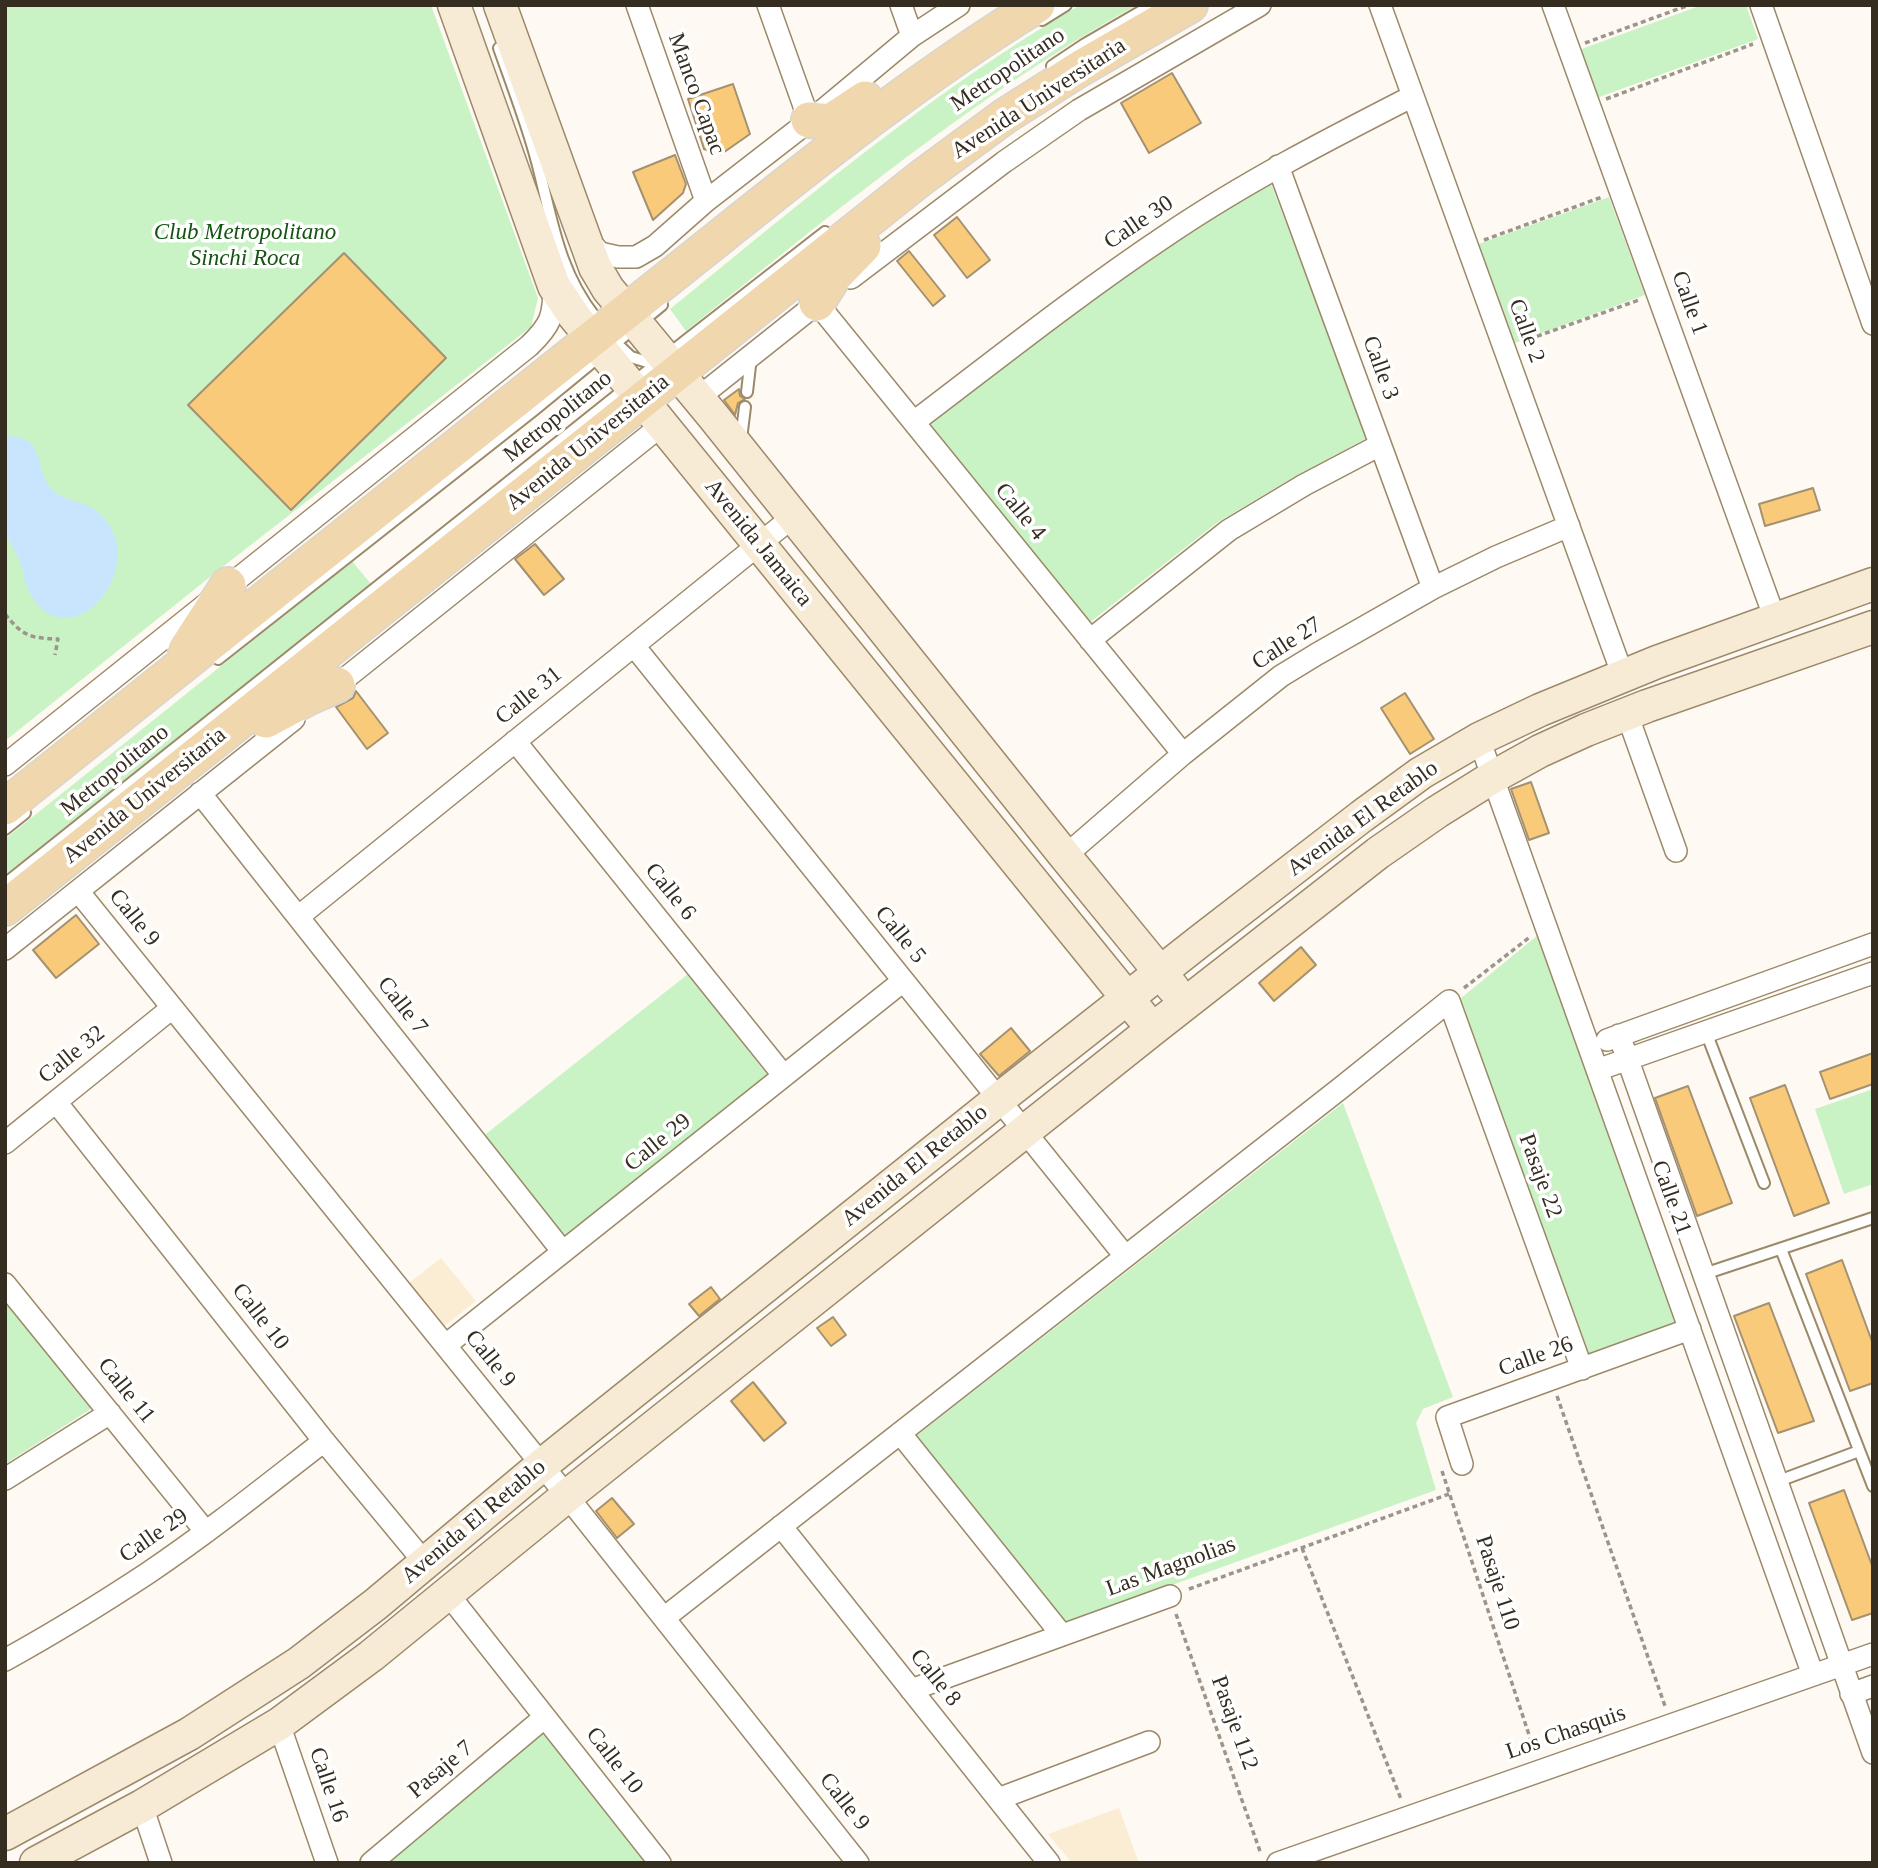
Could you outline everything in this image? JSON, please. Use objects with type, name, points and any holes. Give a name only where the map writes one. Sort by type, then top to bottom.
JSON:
[{"type":"main road","name":"Avenida Jamaica","points":[[454,5],[554,286],[577,320],[613,333],[675,373],[740,449],[1065,856],[1187,1004]]},
{"type":"main road","name":"Avenida Jamaica","points":[[500,5],[595,267],[608,289],[613,333],[645,404],[1153,1029]]},
{"type":"main road","name":"Avenida Universitaria","points":[[5,908],[645,404],[675,373],[920,178],[1004,116],[1190,5]]},
{"type":"main road","points":[[21,805],[171,675],[613,333],[827,152],[951,61],[1032,17]]},
{"type":"main road","points":[[809,120],[830,122],[901,75],[951,61]]},
{"type":"main road","points":[[817,303],[834,276],[899,210],[920,178]]},
{"type":"main road","points":[[791,584],[805,565],[826,556]]},
{"type":"main road","name":"Avenida El Retablo","points":[[5,1834],[189,1734],[299,1663],[376,1604],[542,1465],[998,1100],[1421,773],[1479,739],[1540,710],[1623,676],[1873,584]]},
{"type":"main road","points":[[171,675],[228,585]]},
{"type":"main road","name":"Avenida El Retablo","points":[[36,1863],[142,1805],[279,1724],[371,1656],[1024,1131],[1378,853],[1437,812],[1540,751],[1586,730],[1873,627]]},
{"type":"main road","points":[[203,750],[241,734],[337,685]]},
{"type":"street","name":"Manco Capac","points":[[637,5],[706,201]]},
{"type":"street","points":[[768,5],[809,120]]},
{"type":"street","points":[[901,5],[926,22]]},
{"type":"street","points":[[583,235],[600,253],[618,257],[636,257],[655,246],[706,201],[822,111],[926,22],[959,5]]},
{"type":"street","name":"Avenida Universitaria","points":[[675,373],[751,357],[817,303],[1004,162],[1079,110],[1259,5]]},
{"type":"street","name":"Calle 2","points":[[1380,5],[1623,676]]},
{"type":"street","name":"Calle 1","points":[[1553,5],[1775,619]]},
{"type":"street","points":[[1760,5],[1873,324]]},
{"type":"street","name":"Calle 30","points":[[914,422],[1100,281],[1168,234],[1278,166],[1413,96]]},
{"type":"street","name":"Calle 3","points":[[1278,166],[1433,588]]},
{"type":"street","points":[[5,765],[529,346],[545,330],[554,309],[554,286]]},
{"type":"street","name":"Calle 4","points":[[817,303],[1183,754]]},
{"type":"street","name":"Avenida Universitaria","points":[[5,949],[337,685],[645,404]]},
{"type":"street","points":[[1090,640],[1229,530],[1304,485],[1380,445]]},
{"type":"street","name":"Calle 31","points":[[298,917],[794,516]]},
{"type":"street","name":"Calle 27","points":[[1065,856],[1183,754],[1281,676],[1433,588],[1569,526]]},
{"type":"street","name":"Calle 5","points":[[634,646],[1125,1256]]},
{"type":"street","points":[[1627,714],[1676,851]]},
{"type":"street","name":"Calle 21","points":[[1479,739],[1813,1675]]},
{"type":"street","name":"Calle 6","points":[[515,741],[784,1076]]},
{"type":"street","name":"Calle 7","points":[[200,793],[563,1252]]},
{"type":"street","name":"Calle 9","points":[[78,891],[567,1496],[858,1863]]},
{"type":"street","points":[[1588,1046],[1873,944]]},
{"type":"street","points":[[1597,1070],[1873,974]]},
{"type":"street","name":"Calle 29","points":[[446,1346],[903,981]]},
{"type":"street","points":[[664,1618],[1331,1096],[1449,1000]]},
{"type":"street","name":"Pasaje 22","points":[[1449,1000],[1582,1369]]},
{"type":"street","name":"Calle 32","points":[[5,1143],[172,1008]]},
{"type":"street","name":"Calle 21","points":[[1619,1035],[1873,1753]]},
{"type":"street","name":"Calle 10","points":[[56,1102],[324,1441],[425,1563]]},
{"type":"street","name":"Calle 11","points":[[5,1283],[206,1532]]},
{"type":"street","name":"Calle 26","points":[[1462,1464],[1447,1417],[1690,1329]]},
{"type":"street","points":[[5,1479],[110,1413]]},
{"type":"street","points":[[900,1433],[1062,1635]]},
{"type":"street","name":"Calle 29","points":[[5,1660],[149,1573],[324,1441]]},
{"type":"street","name":"Calle 8","points":[[781,1526],[1049,1863]]},
{"type":"street","name":"Calle 10","points":[[448,1594],[660,1863]]},
{"type":"street","name":"Las Magnolias","points":[[911,1690],[1170,1596]]},
{"type":"street","name":"Los Chasquis","points":[[1278,1863],[1873,1654]]},
{"type":"street","points":[[1851,1694],[1873,1686]]},
{"type":"street","name":"Pasaje 7","points":[[371,1863],[545,1717]]},
{"type":"street","name":"Calle 16","points":[[279,1724],[327,1863]]},
{"type":"street","points":[[998,1799],[1149,1742]]},
{"type":"street","points":[[142,1805],[161,1863]]},
{"type":"lane","name":"Metropolitano","points":[[1032,17],[1066,5]]},
{"type":"lane","name":"Metropolitano","points":[[1042,73],[1085,44],[1153,5]]},
{"type":"lane","points":[[497,42],[534,149],[559,251],[576,291],[613,333]]},
{"type":"lane","points":[[675,373],[839,222]]},
{"type":"lane","name":"Metropolitano","points":[[210,665],[534,411],[613,333],[668,300]]},
{"type":"lane","points":[[747,392],[751,357]]},
{"type":"lane","name":"Metropolitano","points":[[5,884],[645,404]]},
{"type":"lane","points":[[740,449],[745,407]]},
{"type":"lane","name":"Metropolitano","points":[[5,829],[21,805]]},
{"type":"lane","points":[[1706,1032],[1764,1183]]},
{"type":"lane","points":[[1703,1274],[1873,1218]]},
{"type":"lane","points":[[1781,1249],[1873,1486]]},
{"type":"lane","points":[[1776,1482],[1859,1451]]},
{"type":"path","points":[[1569,49],[1689,5]]},
{"type":"path","points":[[1589,105],[1772,37]]},
{"type":"path","points":[[1467,246],[1620,191]]},
{"type":"path","points":[[1504,348],[1658,293]]},
{"type":"path","points":[[5,614],[19,631],[37,638],[58,639],[55,655]]},
{"type":"path","points":[[1449,1000],[1545,925]]},
{"type":"path","points":[[1551,1380],[1672,1724]]},
{"type":"path","name":"Pasaje 110","points":[[1441,1468],[1541,1770]]},
{"type":"path","name":"Las Magnolias","points":[[1170,1596],[1449,1494]]},
{"type":"path","points":[[1302,1548],[1408,1817]]},
{"type":"path","name":"Pasaje 112","points":[[1170,1596],[1265,1863]]},
{"type":"shaded area","points":[[441,1258],[476,1301],[443,1327],[409,1283]]},
{"type":"shaded area","points":[[1119,1808],[1139,1863],[1072,1863],[1048,1834]]},
{"type":"green space","name":"Club Metropolitano Sinchi Roca","points":[[5,5],[431,5],[538,298],[531,327],[225,565],[5,741]]},
{"type":"green space","points":[[1080,5],[1137,5],[1019,77],[905,158],[686,331],[670,309],[920,110],[972,73]]},
{"type":"green space","points":[[1702,5],[1746,5],[1758,39],[1594,99],[1576,51]]},
{"type":"green space","points":[[1270,181],[1367,438],[1218,522],[1089,623],[928,421],[1179,237]]},
{"type":"green space","points":[[1609,197],[1645,295],[1512,344],[1476,245]]},
{"type":"green space","points":[[352,561],[371,584],[5,875],[5,839]]},
{"type":"green space","points":[[1538,935],[1678,1328],[1585,1362],[1455,1003]]},
{"type":"green space","points":[[688,974],[769,1077],[563,1239],[482,1137]]},
{"type":"green space","points":[[1873,1089],[1873,1184],[1844,1194],[1815,1109]]},
{"type":"green space","points":[[1343,1103],[1453,1397],[1423,1409],[1416,1423],[1436,1490],[1064,1624],[915,1437]]},
{"type":"green space","points":[[5,1300],[91,1409],[5,1464]]},
{"type":"green space","points":[[539,1723],[649,1863],[371,1863]]},
{"type":"water","points":[[5,436],[28,441],[38,456],[47,483],[54,491],[94,509],[108,523],[117,544],[117,565],[110,585],[98,602],[83,614],[65,618],[48,613],[32,597],[28,588],[5,528]]},
{"type":"building","points":[[1172,73],[1201,123],[1149,153],[1121,103]]},
{"type":"building","points":[[733,84],[750,134],[720,155],[704,149],[688,99]]},
{"type":"building","points":[[675,155],[686,184],[683,193],[653,220],[633,172]]},
{"type":"building","points":[[957,217],[990,260],[967,278],[934,235]]},
{"type":"building","points":[[909,251],[945,296],[933,306],[897,261]]},
{"type":"building","points":[[344,253],[446,358],[291,510],[188,405]]},
{"type":"building","points":[[739,389],[740,396],[745,399],[738,403],[735,415],[724,400]]},
{"type":"building","points":[[1813,488],[1820,510],[1765,526],[1759,504]]},
{"type":"building","points":[[535,544],[564,579],[544,595],[515,559]]},
{"type":"building","points":[[356,691],[388,733],[367,749],[336,707],[353,698]]},
{"type":"building","points":[[1405,693],[1434,739],[1410,754],[1381,708]]},
{"type":"building","points":[[1531,782],[1549,833],[1529,840],[1511,789]]},
{"type":"building","points":[[76,915],[99,944],[56,978],[33,950]]},
{"type":"building","points":[[1301,947],[1316,965],[1274,1001],[1259,983]]},
{"type":"building","points":[[1011,1028],[1030,1051],[999,1076],[980,1054]]},
{"type":"building","points":[[1873,1053],[1873,1084],[1830,1099],[1820,1072]]},
{"type":"building","points":[[1785,1085],[1829,1203],[1794,1216],[1750,1098]]},
{"type":"building","points":[[1688,1086],[1732,1203],[1697,1216],[1655,1098]]},
{"type":"building","points":[[1842,1260],[1873,1344],[1873,1383],[1850,1391],[1806,1274]]},
{"type":"building","points":[[711,1287],[720,1299],[699,1316],[689,1304]]},
{"type":"building","points":[[1769,1303],[1814,1421],[1778,1433],[1734,1316]]},
{"type":"building","points":[[833,1317],[846,1335],[831,1346],[817,1328]]},
{"type":"building","points":[[753,1382],[786,1423],[764,1441],[731,1401]]},
{"type":"building","points":[[1844,1490],[1873,1568],[1873,1613],[1852,1620],[1809,1503]]},
{"type":"building","points":[[612,1498],[634,1524],[617,1538],[596,1511]]}]
